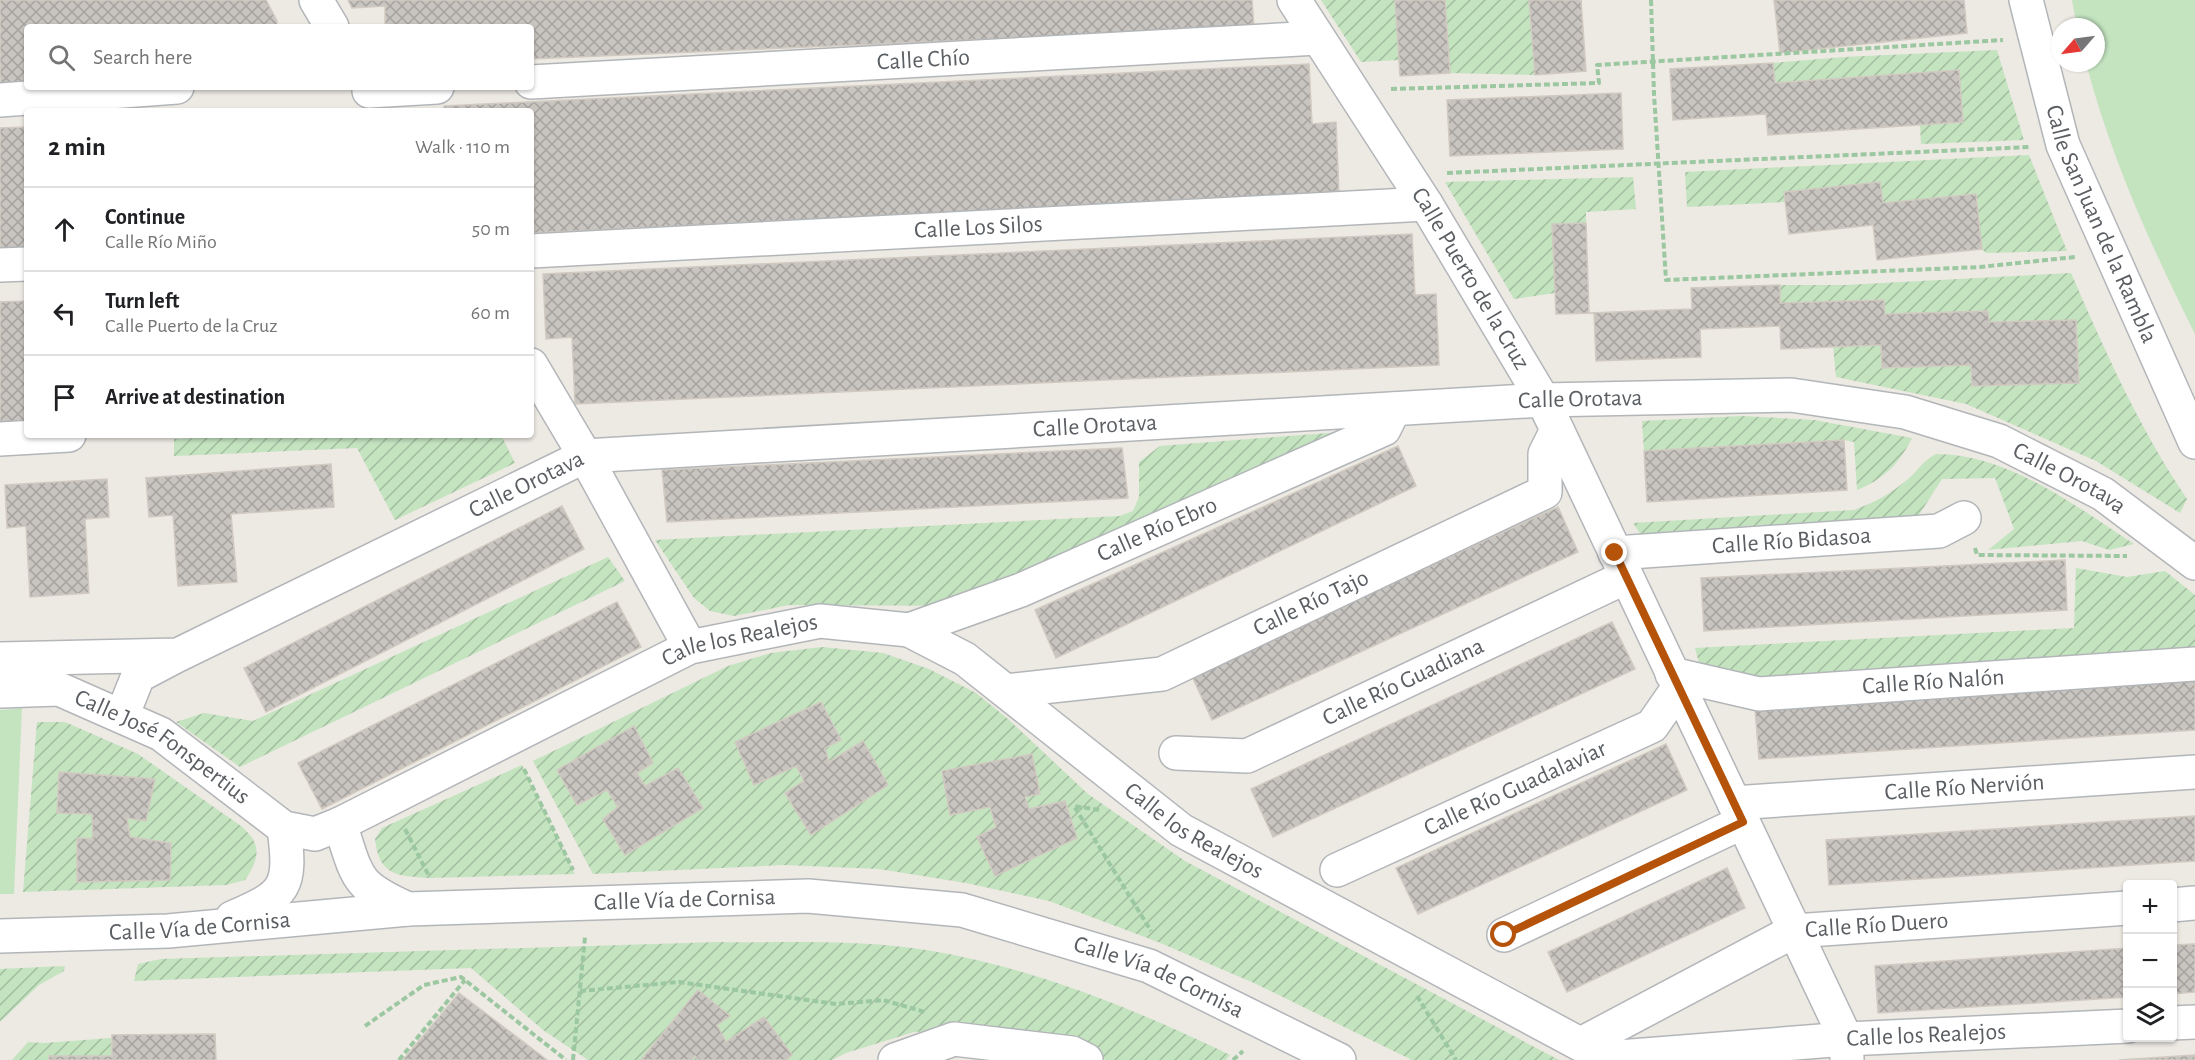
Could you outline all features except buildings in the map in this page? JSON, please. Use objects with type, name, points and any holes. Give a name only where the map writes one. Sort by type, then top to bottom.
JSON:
[{"type":"street","points":[[316,0],[330,24]]},
{"type":"street","name":"Calle Puerto de la Cruz","points":[[1294,0],[1426,204],[1543,400],[1794,931],[1846,1049]]},
{"type":"street","name":"Calle San Juan de la Rambla","points":[[2026,0],[2063,145],[2195,442]]},
{"type":"street","name":"Calle Chío","points":[[534,82],[1317,38]]},
{"type":"street","points":[[0,100],[136,90]]},
{"type":"street","points":[[372,96],[416,90]]},
{"type":"street","name":"Calle Los Silos","points":[[534,251],[1426,204]]},
{"type":"street","points":[[0,265],[24,264]]},
{"type":"street","points":[[534,376],[544,411],[585,456],[690,647]]},
{"type":"street","name":"Calle Orotava","points":[[0,658],[178,655],[585,456],[1543,400],[1791,395],[1905,412],[2000,441],[2103,494],[2183,554]]},
{"type":"street","name":"Calle Río Ebro","points":[[909,630],[1021,590],[1377,433],[1384,429],[1394,409]]},
{"type":"street","name":"Calle Río Tajo","points":[[1006,691],[1162,674],[1545,492],[1545,454],[1557,430]]},
{"type":"street","points":[[0,438],[24,437]]},
{"type":"street","name":"Calle Río Bidasoa","points":[[1620,565],[1939,531],[1964,518]]},
{"type":"street","name":"Calle Río Guadiana","points":[[1176,753],[1247,756],[1620,565]]},
{"type":"street","name":"Calle los Realejos","points":[[313,829],[390,799],[690,647],[820,621],[909,630],[965,659],[1180,830],[1606,1058],[1846,1049],[2123,1026]]},
{"type":"street","points":[[122,716],[138,676],[178,655]]},
{"type":"street","name":"Calle Río Nalón","points":[[1676,681],[1759,694],[2195,663]]},
{"type":"street","name":"Calle Río Guadalaviar","points":[[1337,870],[1652,726],[1676,681]]},
{"type":"street","name":"Calle José Fonspertius","points":[[0,691],[59,689],[122,716],[161,734],[313,829]]},
{"type":"street","name":"Calle Río Nervión","points":[[1738,812],[2195,772]]},
{"type":"street","points":[[1504,935],[1738,812]]},
{"type":"street","points":[[212,928],[269,902],[285,881],[288,858],[313,829],[375,894],[408,909]]},
{"type":"street","points":[[285,881],[297,903],[320,918],[345,895],[357,875]]},
{"type":"street","name":"Calle Vía de Cornisa","points":[[0,936],[102,934],[212,928],[408,909],[588,905],[808,896],[962,910],[1149,966],[1339,1060]]},
{"type":"street","points":[[2177,905],[2195,903]]},
{"type":"street","name":"Calle Río Duero","points":[[1581,1044],[1794,931],[2123,908]]},
{"type":"street","points":[[2177,1023],[2195,1022]]},
{"type":"street","points":[[895,1060],[954,1039],[1072,1053],[1086,1060]]},
{"type":"path","points":[[1652,0],[1652,62],[1666,280],[1980,267],[2112,253]]},
{"type":"path","points":[[1387,80],[1391,89],[1599,83],[1597,65],[2036,38]]},
{"type":"path","points":[[1407,175],[2063,145]]},
{"type":"path","points":[[1964,518],[1977,555],[2183,554]]},
{"type":"path","points":[[508,739],[588,905],[573,1060]]},
{"type":"path","points":[[1133,792],[1115,812],[1074,806],[1158,942],[1149,966]]},
{"type":"path","points":[[390,799],[446,909]]},
{"type":"path","points":[[364,1026],[424,985],[461,977],[566,1060]]},
{"type":"path","points":[[399,1060],[465,980]]},
{"type":"path","points":[[580,991],[679,982],[836,1004],[883,1000],[920,1009],[931,1016],[927,1049]]},
{"type":"green space","points":[[1321,0],[1395,0],[1399,60],[1361,62]]},
{"type":"green space","points":[[1445,0],[1529,0],[1535,75],[1450,73]]},
{"type":"green space","points":[[2072,0],[2195,0],[2195,334],[2133,201],[2107,133],[2089,72],[2105,72],[2105,18],[2075,18]]},
{"type":"green space","points":[[1997,50],[2024,140],[1921,144],[1920,125],[1963,122],[1959,70],[1775,83],[1773,63],[1844,57]]},
{"type":"green space","points":[[2029,155],[2067,251],[1986,253],[1982,249],[1976,194],[1883,203],[1880,182],[1785,192],[1785,202],[1687,207],[1685,172]]},
{"type":"green space","points":[[1633,177],[1636,209],[1586,212],[1586,223],[1553,224],[1555,293],[1514,299],[1445,182]]},
{"type":"green space","points":[[2071,273],[2138,417],[2187,499],[2180,513],[2096,461],[1966,404],[1836,377],[1833,347],[1881,345],[1882,368],[1971,365],[1972,386],[2078,383],[2076,320],[1989,322],[1988,311],[1885,314],[1884,300],[1780,303],[1780,285],[1845,285]]},
{"type":"green space","points":[[1742,416],[1814,420],[1912,438],[1902,456],[1890,470],[1857,490],[1854,442],[1844,440],[1644,451],[1642,421]]},
{"type":"green space","points":[[1354,431],[975,606],[789,605],[734,616],[710,611],[694,598],[655,540],[1120,516],[1133,511],[1139,497],[1139,462],[1160,446]]},
{"type":"green space","points":[[502,438],[515,463],[395,520],[357,448],[174,456],[174,439]]},
{"type":"green space","points":[[1936,454],[1963,456],[2015,472],[2065,499],[2134,544],[2109,550],[2082,541],[1988,550],[2014,529],[1995,478],[1942,479],[1917,518],[1643,538],[1633,523],[1854,510],[1876,501],[1895,489]]},
{"type":"green space","points":[[608,557],[625,581],[240,767],[176,722],[204,713],[253,721]]},
{"type":"green space","points":[[2076,568],[2127,577],[2165,571],[2195,595],[2195,657],[1759,687],[1700,667],[1695,648],[2074,628]]},
{"type":"green space","points":[[822,647],[883,653],[929,669],[976,693],[1008,719],[1088,794],[1185,861],[1559,1060],[1412,1060],[1254,983],[1158,942],[1049,901],[966,883],[879,869],[784,865],[593,874],[533,761],[728,666],[771,653]]},
{"type":"green space","points":[[22,708],[14,894],[0,894],[0,710]]},
{"type":"green space","points":[[37,722],[65,722],[138,754],[241,826],[253,839],[256,852],[254,865],[245,880],[226,885],[23,892]]},
{"type":"green space","points":[[522,765],[575,874],[430,878],[399,875],[385,867],[377,851],[375,839],[382,828]]},
{"type":"green space","points":[[719,942],[826,942],[879,945],[906,947],[971,959],[1010,968],[1085,992],[1230,1055],[1226,1060],[1106,1060],[1076,1048],[975,1029],[914,1032],[846,1053],[832,1060],[588,1060],[543,1030],[471,968],[134,981],[138,964],[161,959]]},
{"type":"green space","points":[[65,966],[64,971],[39,985],[0,1022],[0,969]]},
{"type":"green space","points":[[111,1038],[112,1060],[12,1060],[28,1042]]},
{"type":"route","points":[[1504,935],[1743,822],[1615,553]]}]
